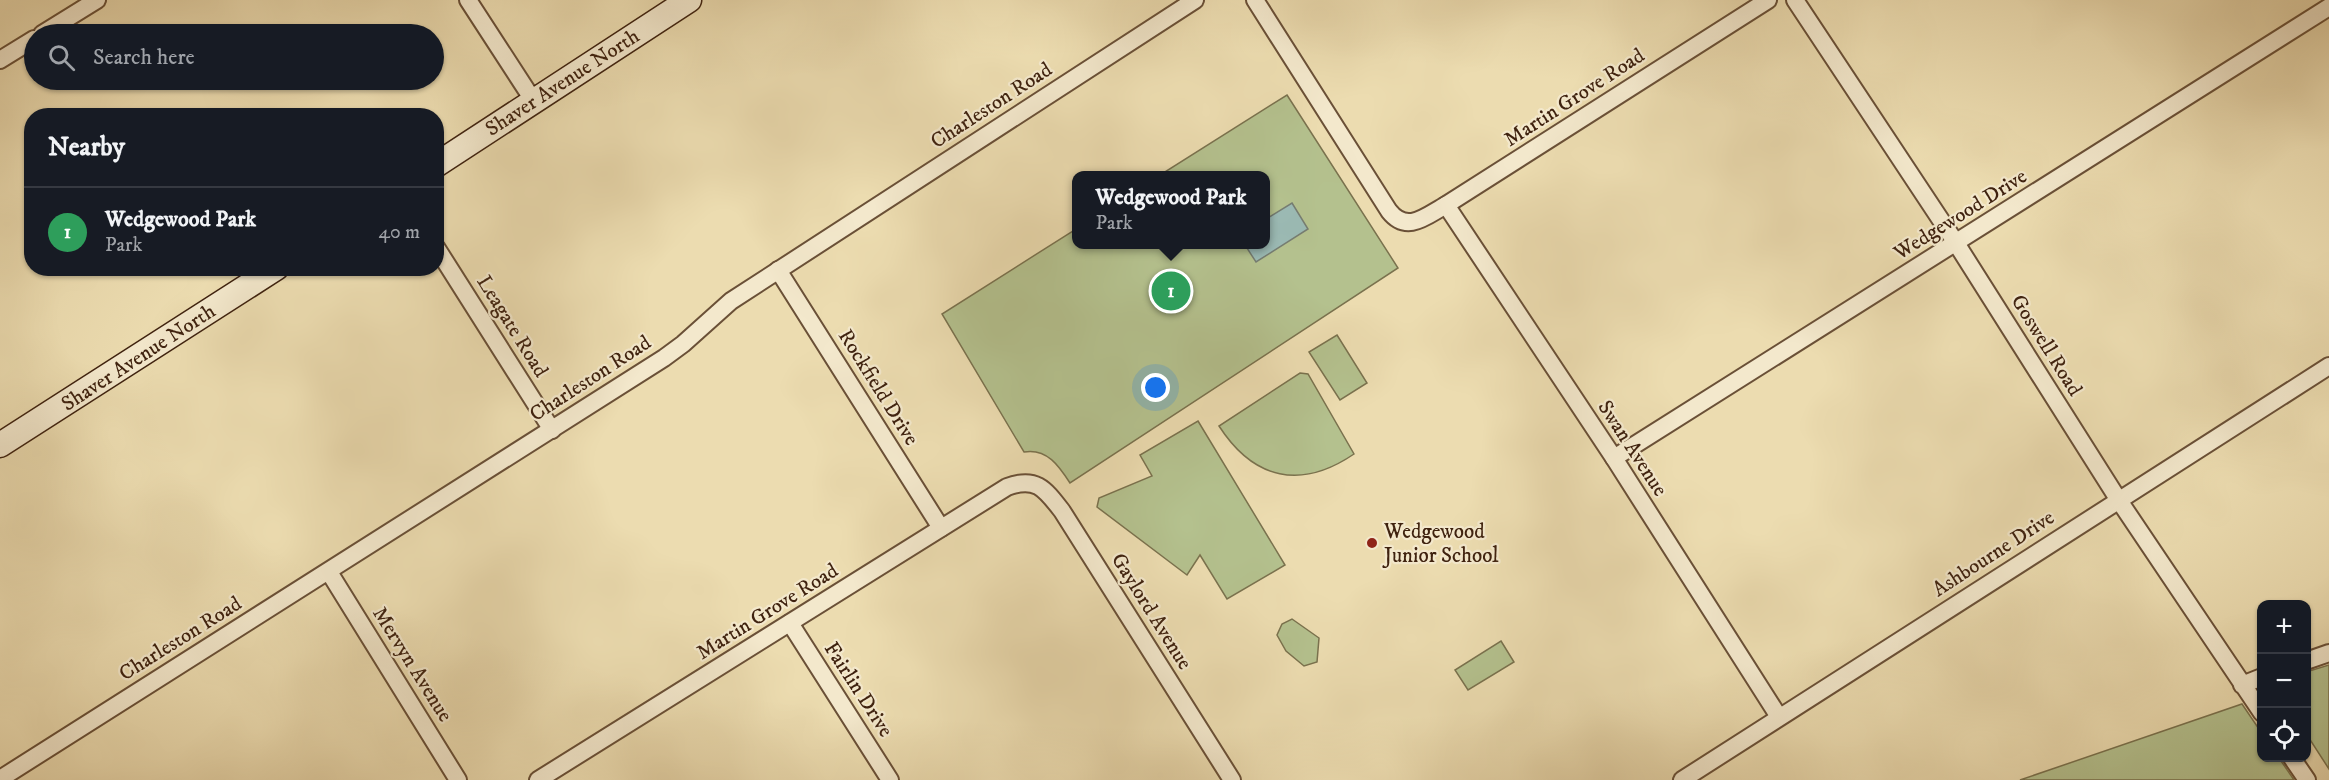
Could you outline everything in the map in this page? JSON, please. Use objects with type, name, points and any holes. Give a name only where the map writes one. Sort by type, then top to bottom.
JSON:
[{"type":"street","points":[[58,24],[97,0]]},
{"type":"street","points":[[468,0],[533,100]]},
{"type":"street","name":"Shaver Avenue North","points":[[444,160],[688,0]]},
{"type":"street","name":"Charleston Road","points":[[0,779],[552,430],[683,344],[731,301],[1195,0]]},
{"type":"street","name":"Martin Grove Road","points":[[1255,0],[1389,211],[1396,220],[1402,222],[1420,220],[1446,206],[1768,0]]},
{"type":"street","name":"Goswell Road","points":[[1795,0],[1956,243],[2118,500],[2258,708]]},
{"type":"street","name":"Wedgewood Drive","points":[[1614,458],[2329,7]]},
{"type":"street","points":[[0,60],[24,45]]},
{"type":"street","name":"Swan Avenue","points":[[1446,206],[1614,458],[1779,717]]},
{"type":"street","name":"Leagate Road","points":[[444,261],[552,430]]},
{"type":"street","name":"Rockfield Drive","points":[[778,270],[941,528]]},
{"type":"street","name":"Shaver Avenue North","points":[[0,445],[264,276]]},
{"type":"street","name":"Ashbourne Drive","points":[[1682,780],[2329,366]]},
{"type":"street","name":"Martin Grove Road","points":[[538,780],[1007,487],[1021,483]]},
{"type":"street","name":"Gaylord Avenue","points":[[1021,483],[1035,484],[1043,488],[1062,511],[1232,780]]},
{"type":"street","name":"Mervyn Avenue","points":[[329,572],[458,780]]},
{"type":"street","name":"Fairlin Drive","points":[[790,623],[890,780]]},
{"type":"street","points":[[2311,660],[2329,653]]},
{"type":"street","points":[[2242,685],[2257,679]]},
{"type":"street","points":[[2295,762],[2307,780]]},
{"type":"green space","points":[[1287,95],[1398,268],[1070,483],[1052,460],[1032,451],[1024,452],[942,314],[1072,232],[1072,249],[1270,249],[1270,171],[1166,171]]},
{"type":"green space","points":[[1337,335],[1367,383],[1340,400],[1309,352]]},
{"type":"green space","points":[[1300,373],[1308,374],[1354,454],[1315,472],[1297,475],[1280,474],[1263,468],[1247,458],[1219,426]]},
{"type":"green space","points":[[1198,421],[1285,565],[1227,599],[1200,555],[1187,575],[1097,507],[1099,498],[1152,476],[1140,455]]},
{"type":"green space","points":[[1292,619],[1319,638],[1317,662],[1304,666],[1286,651],[1277,635],[1282,624]]},
{"type":"green space","points":[[1501,641],[1514,662],[1468,690],[1455,670]]},
{"type":"green space","points":[[2329,665],[2329,769],[2311,741],[2311,670]]},
{"type":"green space","points":[[2242,704],[2257,726],[2257,762],[2282,762],[2294,780],[2020,780]]},
{"type":"water","points":[[1292,203],[1308,229],[1256,262],[1248,249],[1270,249],[1270,217]]},
{"type":"place","name":"Wedgewood Park","points":[[1171,291]]},
{"type":"place","name":"Wedgewood Junior School","points":[[1372,543]]}]
